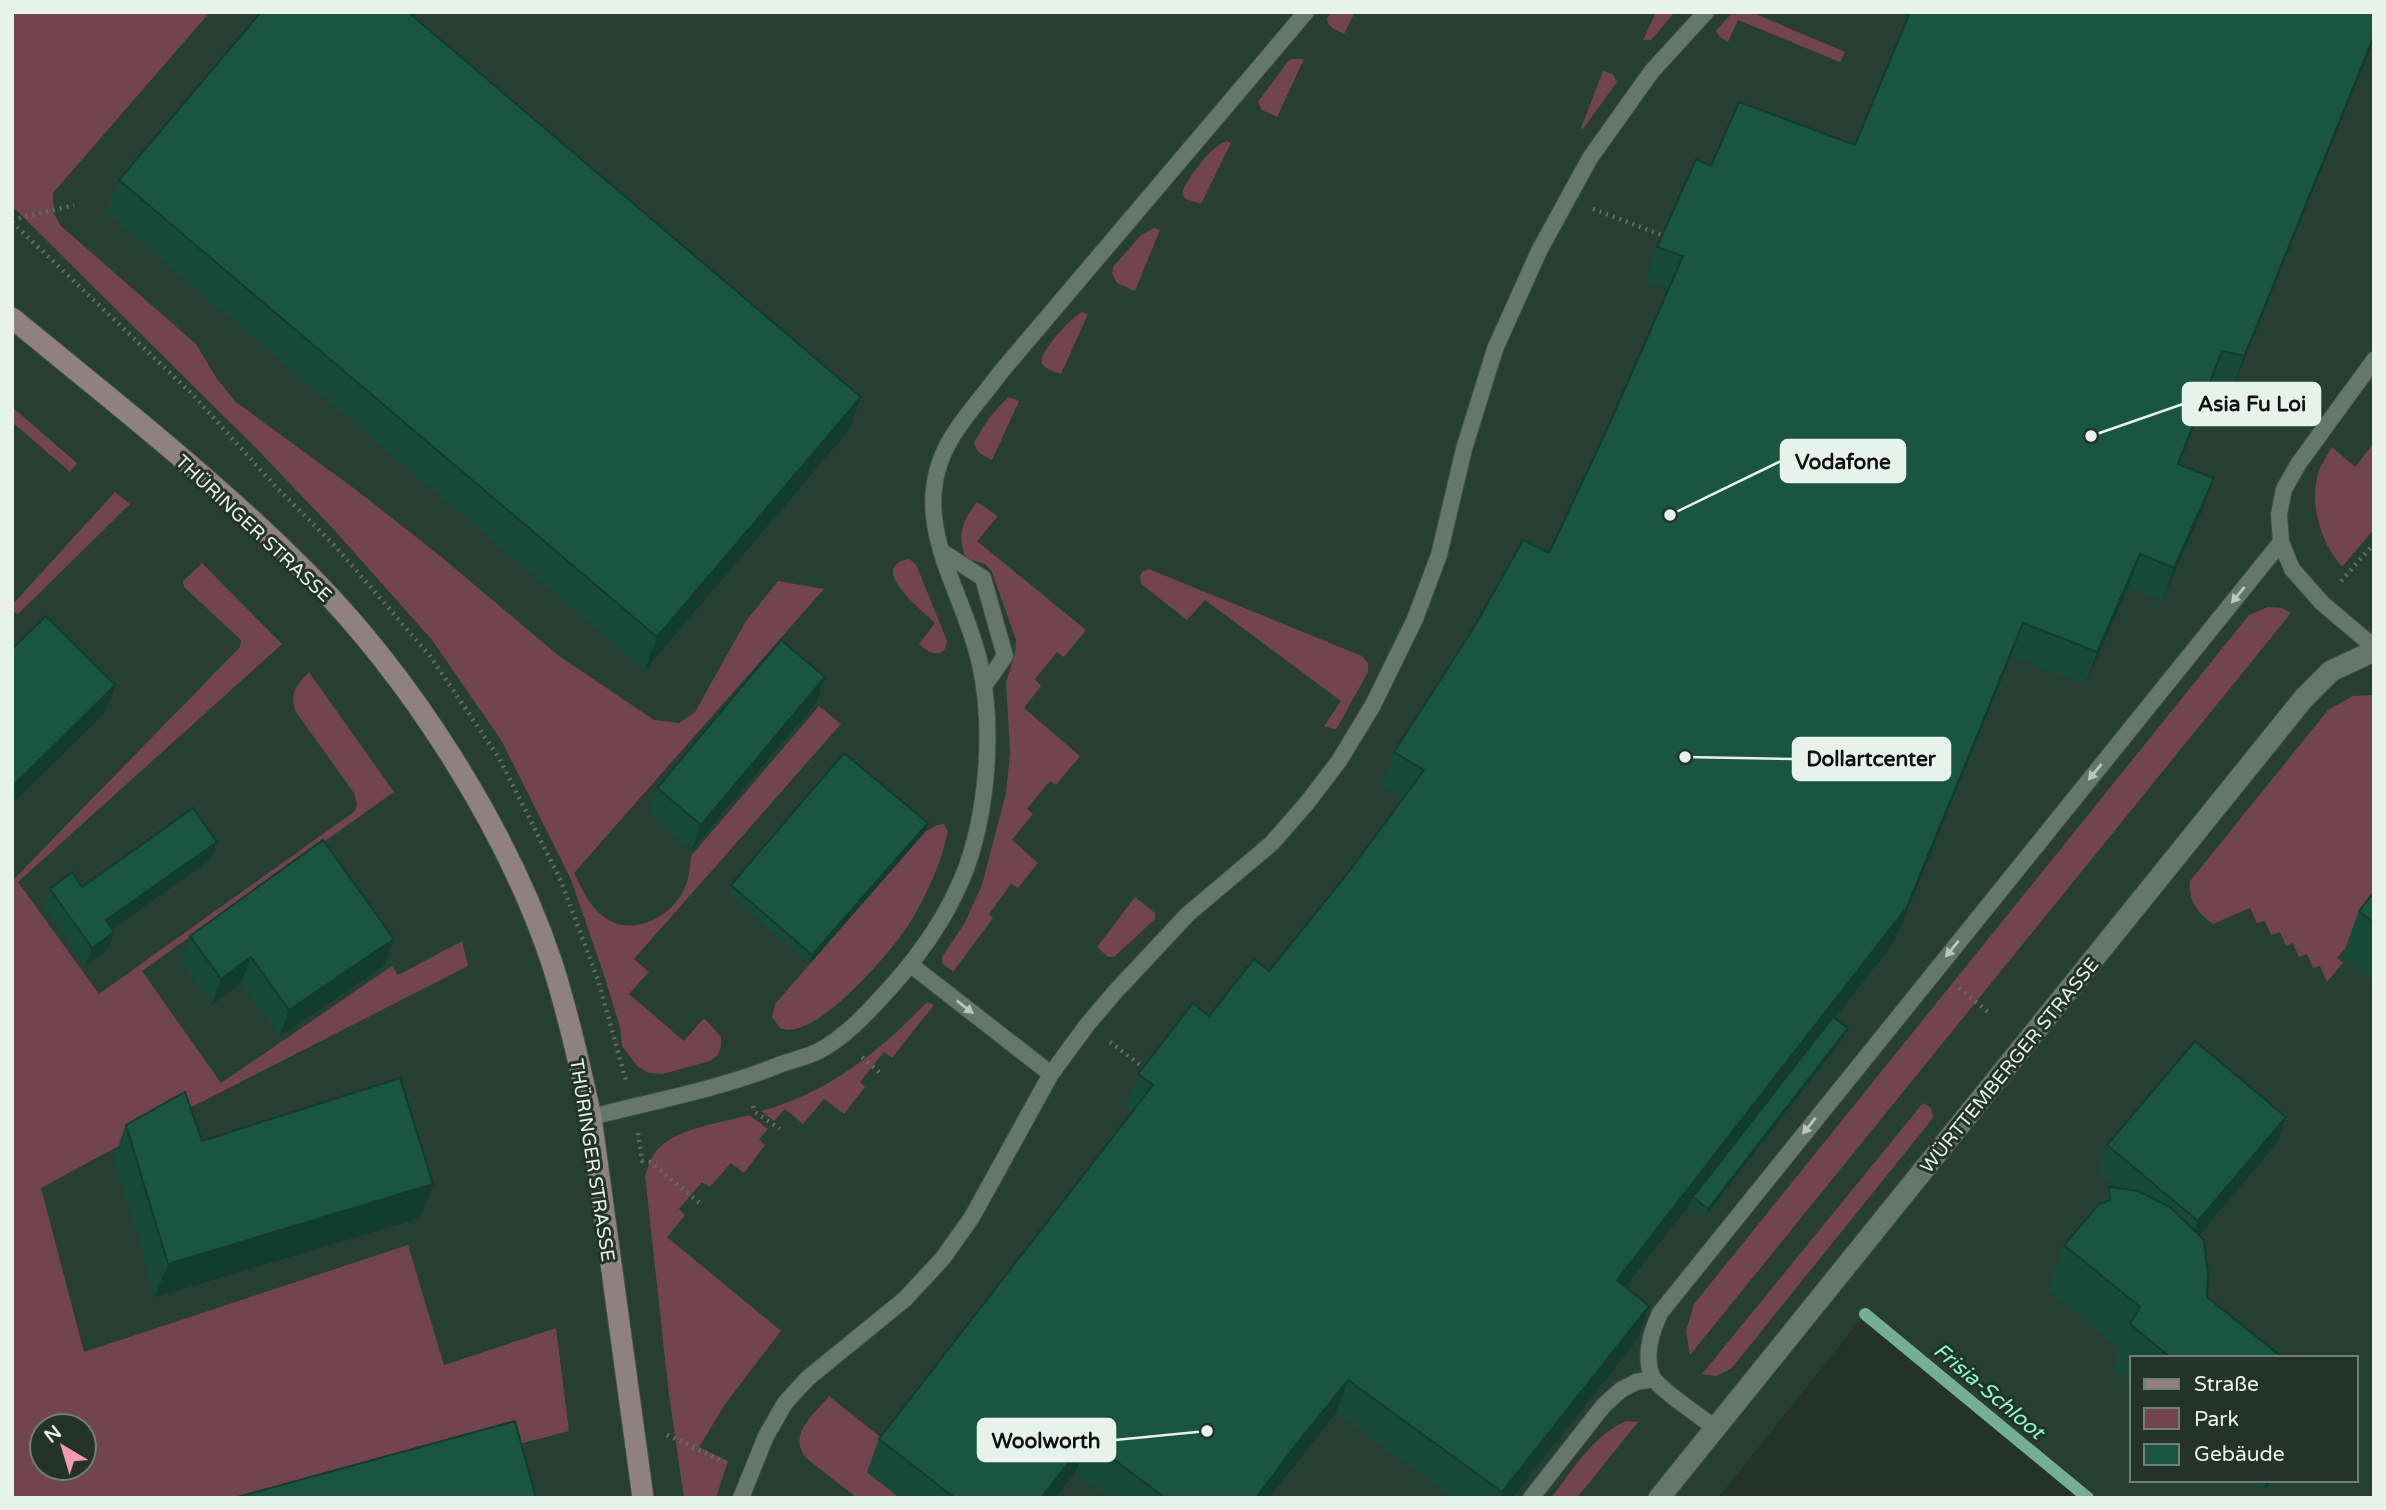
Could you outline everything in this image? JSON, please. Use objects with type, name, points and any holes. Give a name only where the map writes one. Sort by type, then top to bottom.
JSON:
[{"type":"street","name":"THÜRINGER STRASSE","points":[[12,318],[194,468],[274,540],[346,616],[436,733],[495,835],[552,964],[580,1066],[591,1117],[643,1498]]},
{"type":"street","name":"WÜRTTEMBERGER STRASSE","points":[[1659,1498],[2304,698],[2331,671],[2374,649]]},
{"type":"lane","points":[[591,1117],[743,1079],[817,1052],[848,1033],[911,965],[937,927],[957,891],[974,843],[985,777],[988,729],[984,686],[971,635],[940,551],[933,518],[933,498],[942,458],[953,436],[1000,373],[1306,12]]},
{"type":"lane","points":[[741,1498],[766,1436],[785,1404],[807,1378],[905,1299],[943,1258],[971,1217],[1051,1074],[1087,1025],[1188,914],[1272,843],[1339,761],[1373,705],[1406,642],[1438,555],[1464,449],[1495,349],[1539,251],[1590,158],[1652,71],[1706,12]]},
{"type":"lane","points":[[2374,360],[2299,463],[2284,489],[2279,514],[2281,542],[2292,569],[2322,603],[2374,649]]},
{"type":"lane","points":[[1715,1428],[1653,1379],[1649,1361],[1651,1333],[1660,1313],[2281,542]]},
{"type":"lane","points":[[940,551],[983,578],[1005,656],[984,686]]},
{"type":"lane","points":[[911,965],[1051,1074]]},
{"type":"lane","points":[[1531,1498],[1604,1405],[1621,1390],[1636,1382],[1653,1379]]},
{"type":"path","points":[[1567,200],[1664,236]]},
{"type":"path","points":[[12,220],[74,205]]},
{"type":"path","points":[[2322,603],[2374,544]]},
{"type":"path","points":[[1936,969],[1988,1012]]},
{"type":"path","points":[[1087,1025],[1152,1074]]},
{"type":"path","points":[[642,1161],[650,1162],[701,1204]]},
{"type":"path","points":[[636,1443],[670,1435],[749,1474]]},
{"type":"shaded area","points":[[12,12],[2374,12],[2374,1498],[2088,1498],[1865,1314],[1718,1498],[12,1498]]},
{"type":"green space","points":[[12,12],[210,12],[53,193],[54,214],[61,226],[196,344],[217,379],[236,402],[355,489],[439,555],[559,656],[654,720],[679,723],[695,712],[746,621],[778,581],[824,589],[574,873],[594,908],[615,923],[637,925],[658,917],[668,911],[684,889],[691,856],[819,706],[841,724],[634,959],[649,972],[629,994],[684,1041],[704,1018],[721,1037],[718,1055],[710,1061],[663,1074],[649,1073],[637,1066],[622,1046],[620,1027],[570,877],[501,740],[432,640],[336,532],[258,450],[12,206]]},
{"type":"green space","points":[[1332,12],[1355,12],[1344,34],[1329,24],[1327,18]]},
{"type":"green space","points":[[1656,12],[1675,12],[1651,40],[1643,40]]},
{"type":"green space","points":[[1733,12],[1751,12],[1845,52],[1840,62],[1738,20],[1728,42],[1716,31]]},
{"type":"green space","points":[[1291,59],[1304,59],[1277,117],[1262,110],[1258,102]]},
{"type":"green space","points":[[1603,71],[1613,74],[1617,82],[1583,129],[1581,128]]},
{"type":"green space","points":[[1227,141],[1231,143],[1201,204],[1186,199],[1182,194],[1194,172],[1215,148]]},
{"type":"green space","points":[[1154,228],[1160,230],[1135,291],[1117,283],[1112,274],[1113,267],[1141,235]]},
{"type":"green space","points":[[1082,312],[1088,314],[1061,374],[1047,369],[1042,363],[1046,351],[1065,327]]},
{"type":"green space","points":[[1008,397],[1019,401],[992,460],[978,451],[974,442],[989,418]]},
{"type":"green space","points":[[12,407],[77,463],[70,472],[12,422]]},
{"type":"green space","points":[[2374,443],[2374,529],[2342,567],[2329,548],[2319,525],[2315,501],[2318,474],[2332,447],[2355,467]]},
{"type":"green space","points":[[115,492],[130,504],[18,614],[12,611],[12,605]]},
{"type":"green space","points":[[977,502],[998,516],[977,541],[1086,630],[1064,657],[1057,652],[1035,679],[1041,686],[1024,708],[1080,756],[1056,785],[1050,781],[1027,809],[1033,814],[1012,840],[1038,863],[1018,888],[1011,884],[989,914],[993,918],[953,972],[942,963],[942,957],[964,924],[982,885],[1006,793],[1010,753],[1006,682],[1015,654],[1016,640],[992,572],[985,564],[965,558],[962,528]]},
{"type":"green space","points":[[909,559],[916,564],[947,641],[946,647],[940,653],[927,650],[919,644],[935,623],[910,600],[895,580],[893,571],[897,564]]},
{"type":"green space","points":[[202,563],[282,644],[18,882],[99,994],[355,811],[357,804],[354,793],[294,706],[295,690],[309,672],[394,792],[142,971],[221,1083],[392,966],[398,975],[462,941],[468,966],[174,1116],[41,1188],[84,1352],[408,1245],[444,1365],[556,1328],[569,1431],[313,1498],[12,1498],[12,881],[240,647],[241,640],[184,587],[183,581]]},
{"type":"green space","points":[[1149,569],[1362,656],[1368,663],[1368,672],[1337,728],[1324,726],[1341,701],[1205,600],[1187,620],[1141,584],[1140,576],[1143,571]]},
{"type":"green space","points":[[2268,607],[2282,608],[2291,613],[1690,1355],[1686,1331],[1694,1304],[2249,615]]},
{"type":"green space","points":[[2374,695],[2374,914],[2337,958],[2343,963],[2327,982],[2320,966],[2313,968],[2307,954],[2299,957],[2293,943],[2286,946],[2280,932],[2271,935],[2265,921],[2257,923],[2250,908],[2213,924],[2195,906],[2190,881],[2328,710],[2353,696]]},
{"type":"green space","points":[[944,824],[948,831],[934,875],[914,916],[891,948],[834,1007],[795,1029],[780,1028],[772,1017],[775,1004],[925,832]]},
{"type":"green space","points":[[1135,897],[1155,913],[1155,919],[1114,957],[1108,957],[1097,947]]},
{"type":"green space","points":[[927,1002],[934,1005],[892,1058],[884,1052],[860,1082],[865,1087],[844,1114],[824,1099],[803,1124],[785,1109],[774,1121],[761,1111],[831,1082],[891,1037]]},
{"type":"green space","points":[[1923,1103],[1931,1108],[1933,1118],[1731,1369],[1716,1376],[1702,1374]]},
{"type":"green space","points":[[749,1115],[768,1129],[759,1139],[765,1145],[744,1173],[731,1163],[710,1187],[702,1182],[679,1209],[685,1215],[667,1237],[781,1331],[726,1403],[699,1447],[728,1461],[716,1498],[684,1498],[669,1395],[645,1176],[655,1153],[668,1140],[702,1126]]},
{"type":"green space","points":[[829,1396],[889,1444],[867,1472],[900,1498],[857,1498],[806,1458],[799,1441],[801,1433]]},
{"type":"green space","points":[[1626,1421],[1638,1422],[1577,1498],[1551,1498],[1594,1444],[1614,1427]]},
{"type":"building","points":[[261,12],[408,12],[861,397],[657,637],[119,180]]},
{"type":"building","points":[[1910,12],[2374,12],[2374,36],[2249,345],[2244,356],[2222,351],[2178,464],[2214,478],[2174,568],[2140,554],[2097,652],[2023,623],[1907,907],[1617,1280],[1649,1306],[1502,1492],[1348,1380],[1256,1498],[1165,1498],[1087,1439],[1041,1498],[955,1498],[879,1439],[1153,1085],[1138,1074],[1193,1003],[1209,1016],[1254,959],[1269,971],[1348,873],[1424,770],[1394,752],[1473,629],[1523,540],[1549,553],[1683,256],[1657,247],[1696,159],[1711,166],[1739,102],[1855,145]]},
{"type":"building","points":[[46,616],[115,685],[12,787],[12,649]]},
{"type":"building","points":[[781,640],[825,677],[701,825],[657,788]]},
{"type":"building","points":[[844,753],[928,823],[812,955],[731,885]]},
{"type":"building","points":[[193,808],[217,842],[106,920],[114,932],[92,948],[50,889],[72,872],[82,887]]},
{"type":"building","points":[[323,840],[394,939],[289,1010],[251,957],[221,979],[190,936]]},
{"type":"building","points":[[2374,892],[2374,923],[2359,911]]},
{"type":"building","points":[[1833,1017],[1848,1028],[1708,1209],[1693,1197]]},
{"type":"building","points":[[2195,1041],[2286,1117],[2198,1221],[2107,1145]]},
{"type":"building","points":[[400,1078],[433,1184],[168,1264],[126,1125],[185,1092],[202,1141]]},
{"type":"building","points":[[2109,1187],[2138,1191],[2170,1207],[2204,1240],[2208,1274],[2207,1297],[2281,1356],[2169,1356],[2130,1324],[2140,1307],[2064,1245],[2099,1204],[2110,1200]]},
{"type":"building","points":[[515,1421],[536,1498],[234,1498]]},
{"type":"waterway","name":"Frisia-Schloot","points":[[1865,1314],[2088,1498]]},
{"type":"place","name":"Asia Fu Loi","points":[[2091,436]]},
{"type":"place","name":"Vodafone","points":[[1670,515]]},
{"type":"place","name":"Dollartcenter","points":[[1685,757]]},
{"type":"place","name":"Woolworth","points":[[1207,1431]]}]
